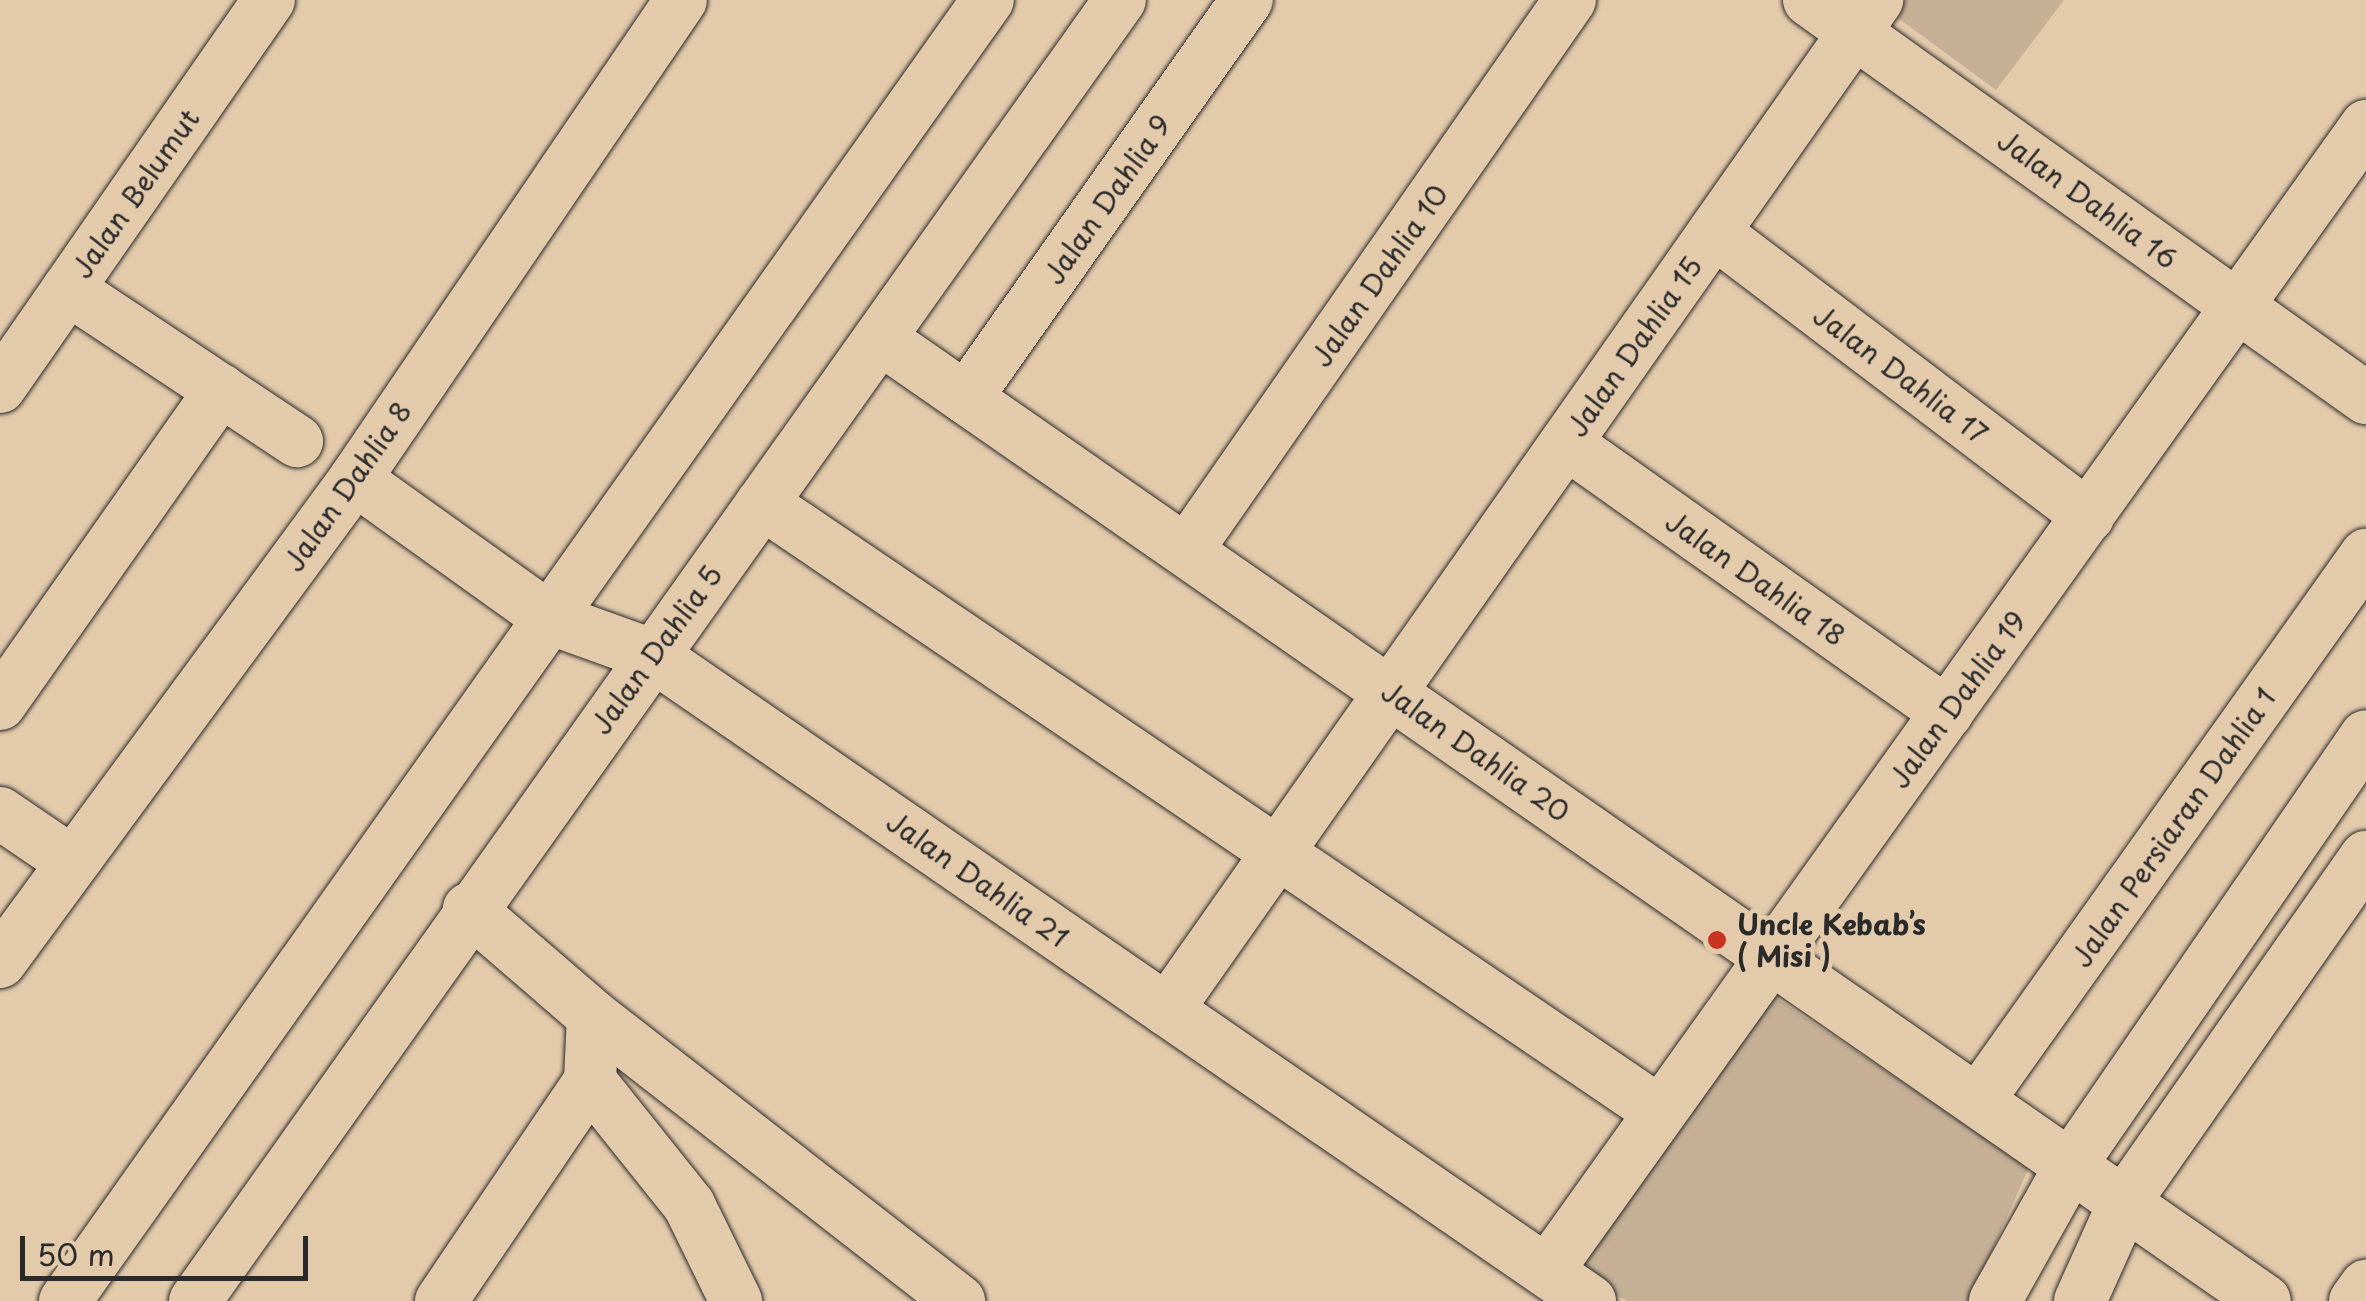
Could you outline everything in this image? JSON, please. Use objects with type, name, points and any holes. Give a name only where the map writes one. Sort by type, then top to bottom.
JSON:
[{"type":"street","name":"Jalan Belumut","points":[[0,387],[269,0]]},
{"type":"street","name":"Jalan Dahlia 8","points":[[0,962],[355,479],[681,0]]},
{"type":"street","points":[[65,1301],[988,0]]},
{"type":"street","name":"Jalan Dahlia 5","points":[[195,1301],[469,909],[881,339],[1120,0]]},
{"type":"street","name":"Jalan Dahlia 9","points":[[966,398],[1247,0]]},
{"type":"street","name":"Jalan Dahlia 10","points":[[1187,550],[1570,0]]},
{"type":"street","name":"Jalan Dahlia 16","points":[[1809,0],[1865,16],[2238,307],[2366,398]]},
{"type":"street","name":"Jalan Dahlia 15","points":[[1168,1010],[1865,16]]},
{"type":"street","name":"Jalan Dahlia 19","points":[[1546,1271],[2366,126]]},
{"type":"street","name":"Jalan Dahlia 17","points":[[1714,232],[2088,516]]},
{"type":"street","points":[[68,289],[297,441]]},
{"type":"street","name":"Jalan Dahlia 20","points":[[881,339],[1980,1099],[2265,1301]]},
{"type":"street","points":[[0,704],[220,390]]},
{"type":"street","name":"Jalan Dahlia 18","points":[[1566,443],[1947,713]]},
{"type":"street","name":"Jalan Dahlia 21","points":[[355,479],[548,618],[652,654],[1590,1301]]},
{"type":"street","points":[[762,503],[1660,1112]]},
{"type":"street","name":"Jalan Persiaran Dahlia 1","points":[[1980,1099],[2366,555]]},
{"type":"street","points":[[1995,1301],[2072,1163],[2366,736]]},
{"type":"street","points":[[0,813],[72,862]]},
{"type":"street","points":[[2080,1301],[2125,1201],[2366,857]]},
{"type":"street","points":[[469,909],[593,1016],[958,1301]]},
{"type":"street","points":[[441,1301],[590,1081],[593,1016]]},
{"type":"street","points":[[590,1081],[688,1206],[736,1301]]},
{"type":"street","points":[[2355,1301],[2366,1286]]},
{"type":"shaded area","points":[[1906,0],[2064,0],[1996,90],[1894,15]]},
{"type":"shaded area","points":[[1763,989],[2029,1167],[1970,1301],[1628,1301],[1586,1281],[1573,1256]]},
{"type":"place","name":"Uncle Kebab’s ( Misi )","points":[[1717,940]]}]
